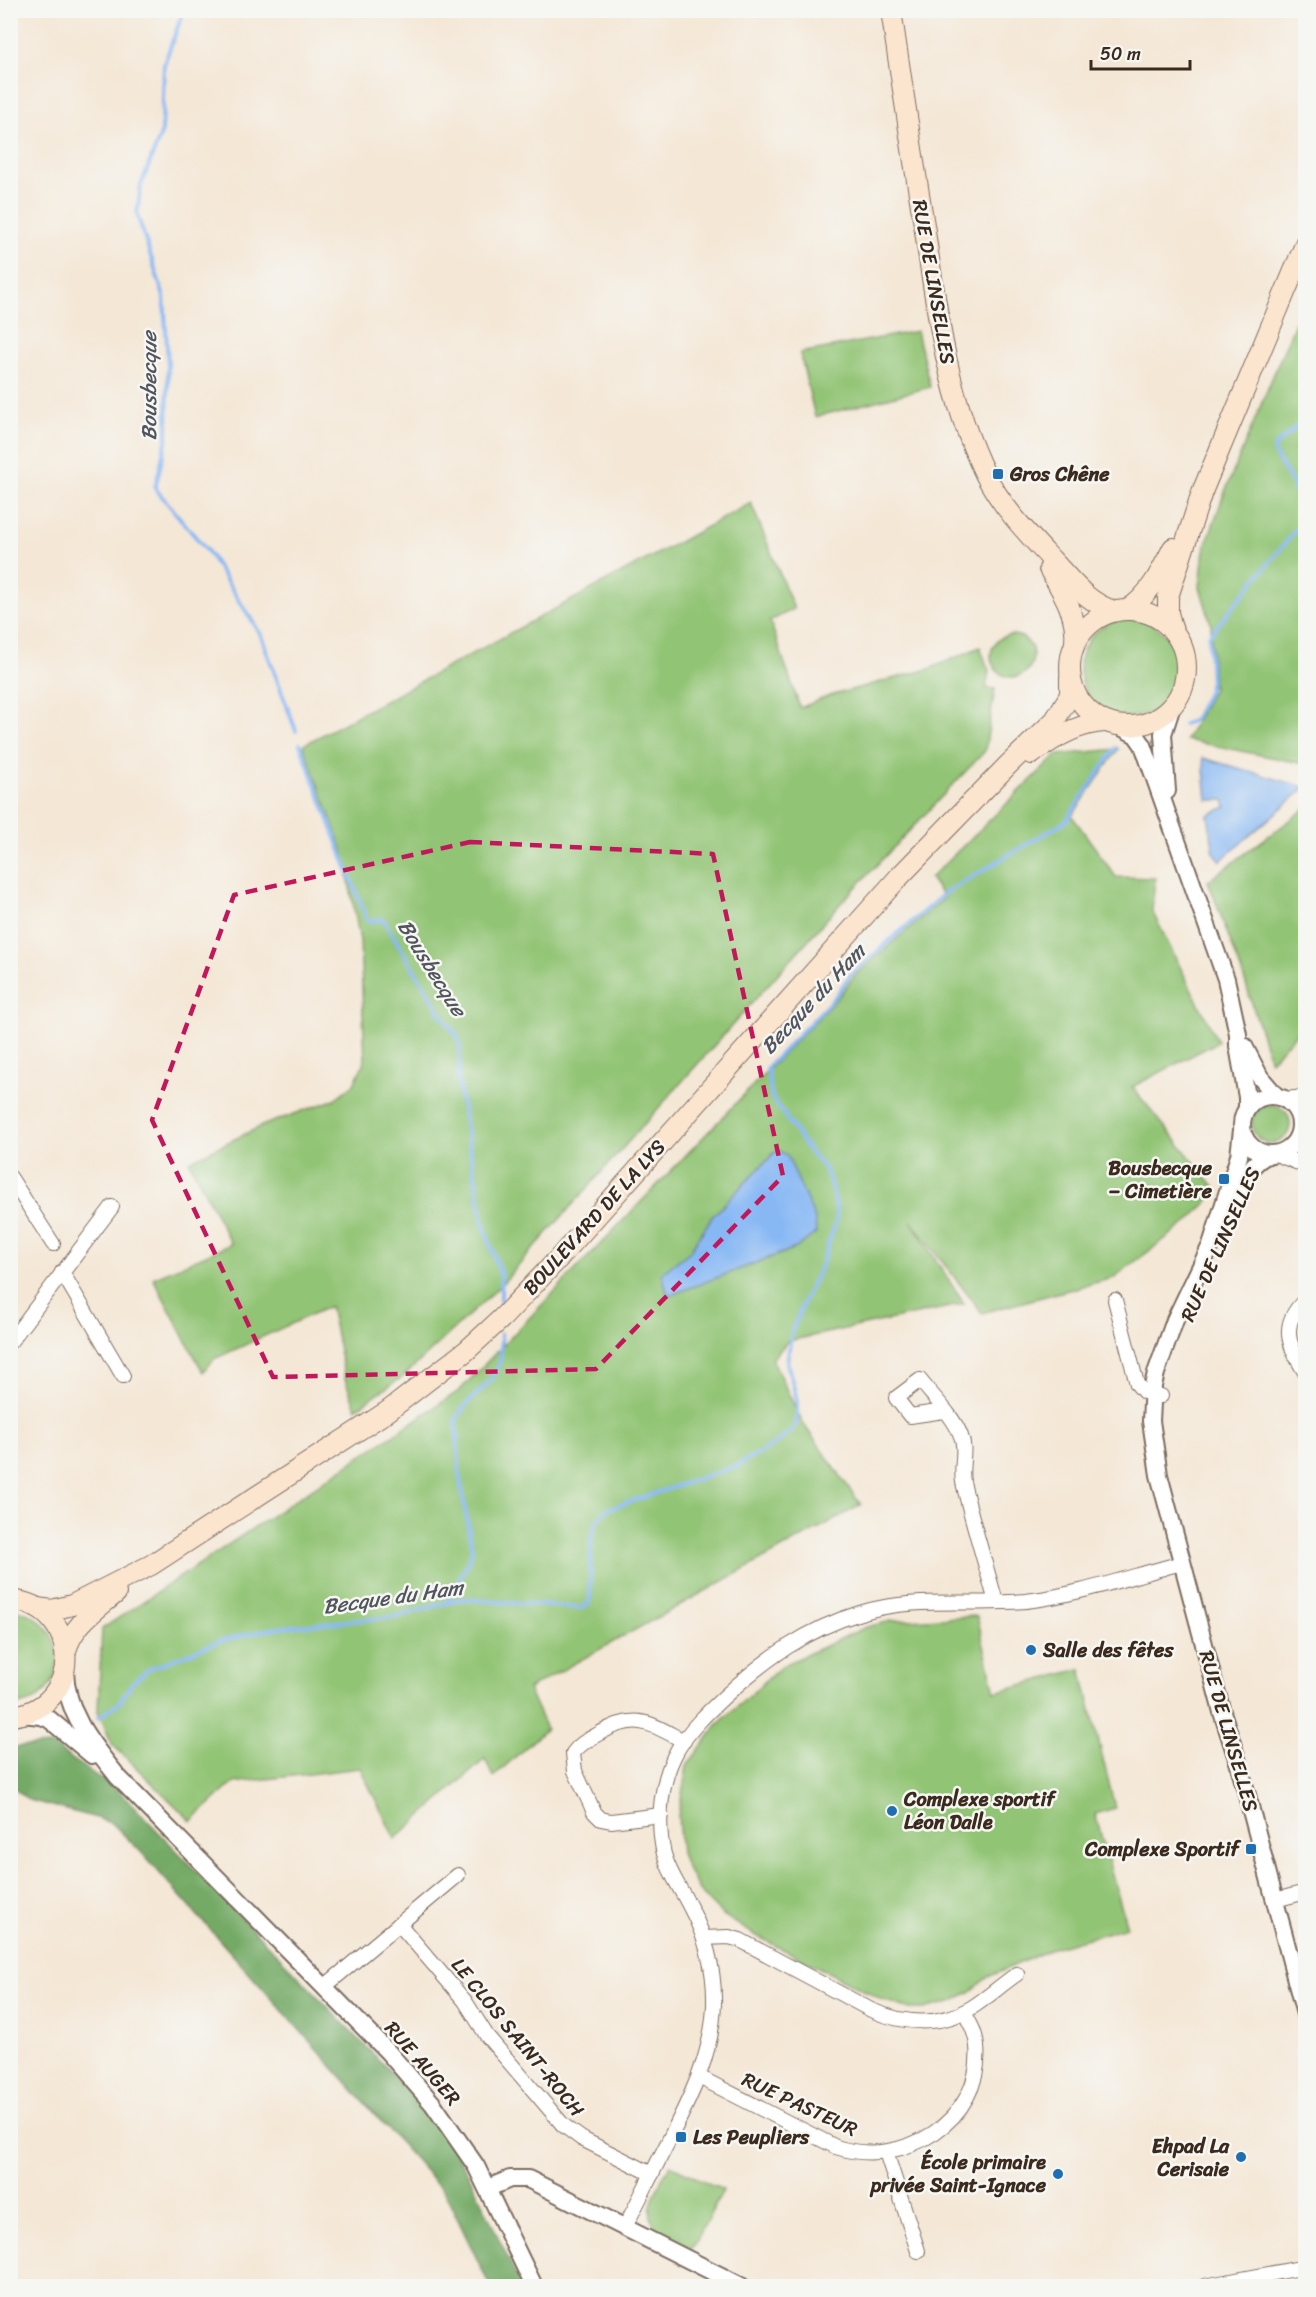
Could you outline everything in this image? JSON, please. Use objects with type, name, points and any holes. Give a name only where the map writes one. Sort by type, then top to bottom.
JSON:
[{"type":"main road","name":"RUE DE LINSELLES","points":[[891,10],[933,284],[954,390],[969,435],[985,474],[1001,500],[1029,536],[1086,596],[1098,605],[1120,610]]},
{"type":"main road","points":[[1202,492],[1156,578],[1139,601],[1091,622],[1075,643],[1070,656],[1070,678],[1074,692],[1093,714],[1112,724],[1134,726],[1148,722],[1172,706],[1180,693],[1186,672],[1183,650],[1168,618],[1168,597],[1202,492],[1305,242]]},
{"type":"main road","name":"RUE DE LINSELLES","points":[[1029,536],[1069,606],[1075,626],[1075,643]]},
{"type":"main road","points":[[1120,610],[1152,615],[1173,631]]},
{"type":"main road","name":"BOULEVARD DE LA LYS","points":[[66,1651],[72,1634],[85,1619],[151,1565],[402,1401],[454,1361],[502,1318],[559,1258],[899,877],[1059,715],[1070,695],[1070,678]]},
{"type":"main road","name":"BOULEVARD DE LA LYS","points":[[976,799],[1044,746],[1083,725],[1112,724]]},
{"type":"main road","name":"BOULEVARD DE LA LYS","points":[[38,1608],[52,1610],[72,1605],[151,1565]]},
{"type":"main road","points":[[10,1600],[38,1608],[57,1626],[66,1651],[65,1671],[57,1690],[35,1709],[16,1715]]},
{"type":"street","points":[[1172,706],[1165,721],[1163,734],[1166,786],[1172,828]]},
{"type":"street","points":[[1112,724],[1136,735],[1143,745],[1188,876],[1218,954],[1238,1034],[1240,1060],[1248,1097],[1247,1109]]},
{"type":"street","points":[[1238,1034],[1254,1066],[1280,1097],[1297,1111],[1302,1129],[1290,1146],[1273,1154]]},
{"type":"street","points":[[1305,1097],[1259,1098],[1247,1109],[1243,1117],[1242,1130],[1250,1145],[1257,1150],[1305,1166]]},
{"type":"street","name":"RUE DE LINSELLES","points":[[1156,1395],[1156,1373],[1167,1341],[1218,1226],[1239,1156],[1242,1130]]},
{"type":"street","name":"RUE DE LINSELLES","points":[[1273,1154],[1254,1164],[1241,1187],[1216,1259],[1178,1338],[1156,1395],[1151,1421],[1159,1475],[1305,2018]]},
{"type":"street","points":[[10,1177],[53,1244]]},
{"type":"street","points":[[10,1342],[112,1207]]},
{"type":"street","points":[[62,1272],[123,1376]]},
{"type":"street","points":[[1305,1299],[1293,1315],[1288,1334],[1294,1354],[1305,1374]]},
{"type":"street","points":[[1115,1300],[1137,1384],[1144,1392],[1156,1395]]},
{"type":"street","points":[[944,1411],[963,1441],[963,1480],[996,1602]]},
{"type":"street","points":[[625,2227],[699,2077],[709,2042],[714,2008],[712,1975],[704,1938],[667,1862],[662,1842],[661,1815],[668,1778],[675,1757],[684,1741],[709,1711],[752,1672],[789,1644],[860,1613],[891,1606],[940,1601],[996,1602],[1053,1597],[1182,1563]]},
{"type":"street","name":"RUE AUGER","points":[[65,1671],[67,1695],[75,1717],[93,1746],[118,1777],[388,2052],[434,2104],[471,2157],[534,2286]]},
{"type":"street","name":"RUE AUGER","points":[[16,1715],[41,1716],[49,1719],[118,1777]]},
{"type":"street","points":[[661,1815],[611,1821],[601,1820],[594,1812],[575,1771],[573,1753],[581,1744],[615,1725],[628,1721],[646,1723],[684,1741]]},
{"type":"street","points":[[324,1988],[458,1875]]},
{"type":"street","points":[[1275,1900],[1305,1892]]},
{"type":"street","name":"LE CLOS SAINT-ROCH","points":[[399,1924],[465,2001],[487,2036],[563,2125],[582,2139],[652,2174]]},
{"type":"street","points":[[704,1938],[729,1937],[740,1940],[889,2018],[909,2022],[936,2021],[964,2012],[1017,1974]]},
{"type":"street","name":"RUE PASTEUR","points":[[699,2077],[836,2147],[859,2153],[886,2152],[913,2145],[928,2137],[950,2119],[963,2103],[975,2074],[977,2054],[974,2032],[964,2012]]},
{"type":"street","points":[[886,2152],[918,2251]]},
{"type":"street","points":[[488,2188],[517,2178],[528,2179],[741,2286]]},
{"type":"street","points":[[1204,2286],[1305,2267]]},
{"type":"highlighted area","points":[[470,842],[713,854],[783,1176],[596,1369],[273,1377],[152,1120],[234,895]]},
{"type":"green space","points":[[1305,299],[1305,764],[1186,740],[1213,689],[1211,624],[1200,587],[1204,550],[1224,494]]},
{"type":"green space","points":[[917,331],[930,387],[815,417],[800,353]]},
{"type":"green space","points":[[751,503],[794,609],[770,621],[800,708],[829,696],[929,669],[980,647],[989,671],[986,688],[995,689],[985,751],[840,904],[502,1284],[404,1376],[356,1408],[345,1379],[330,1306],[214,1359],[203,1372],[153,1278],[231,1244],[189,1161],[264,1125],[333,1100],[354,1084],[365,1060],[360,941],[344,854],[303,745]]},
{"type":"green space","points":[[1129,619],[1148,623],[1164,633],[1174,649],[1178,668],[1174,687],[1164,703],[1148,713],[1129,717],[1110,713],[1094,703],[1084,687],[1080,668],[1084,649],[1094,633],[1110,623]]},
{"type":"green space","points":[[1012,635],[1027,641],[1033,656],[1027,671],[1012,677],[997,671],[991,656],[997,641]]},
{"type":"green space","points":[[1118,749],[1072,816],[1116,877],[1155,878],[1152,911],[1218,1042],[1132,1087],[1218,1191],[1189,1221],[1113,1278],[982,1313],[911,1221],[964,1304],[788,1341],[772,1359],[802,1422],[861,1505],[528,1689],[546,1729],[493,1777],[485,1759],[395,1839],[360,1768],[233,1783],[191,1821],[112,1744],[98,1711],[102,1629],[460,1390],[839,996],[854,976],[944,898],[930,878],[1057,755]]},
{"type":"green space","points":[[1305,809],[1305,1025],[1270,1061],[1243,975],[1208,881]]},
{"type":"green space","points":[[1271,1105],[1285,1110],[1290,1124],[1285,1138],[1271,1143],[1257,1138],[1252,1124],[1257,1110]]},
{"type":"green space","points":[[11,1609],[34,1617],[43,1625],[55,1644],[58,1656],[53,1681],[48,1688],[34,1700],[11,1707]]},
{"type":"green space","name":"Complexe sportif Léon Dalle","points":[[977,1616],[995,1692],[1081,1669],[1115,1808],[1095,1814],[1127,1927],[1056,1947],[988,1977],[970,1992],[947,2003],[924,2009],[910,2009],[881,1999],[755,1935],[723,1915],[702,1895],[690,1875],[681,1853],[678,1816],[687,1766],[717,1725],[782,1666],[866,1627],[891,1621]]},
{"type":"green space","points":[[52,1745],[121,1793],[406,2088],[450,2143],[472,2181],[521,2286],[490,2286],[445,2193],[141,1852],[113,1824],[29,1800],[11,1786],[11,1747]]},
{"type":"green space","points":[[670,2165],[723,2190],[692,2249],[662,2234],[651,2218],[652,2200]]},
{"type":"water","points":[[1203,758],[1305,788],[1220,861],[1214,853],[1208,815],[1226,807],[1224,800],[1207,800]]},
{"type":"water","points":[[779,1151],[787,1155],[815,1219],[816,1233],[796,1248],[671,1295],[667,1293],[662,1273],[689,1252],[712,1217],[774,1153]]},
{"type":"waterway","name":"Bousbecque","points":[[184,10],[164,64],[162,131],[141,185],[137,214],[164,297],[168,364],[167,438],[155,488],[208,552],[260,633],[296,731]]},
{"type":"waterway","name":"Becque du Ham","points":[[1184,724],[1194,720],[1208,693],[1211,682],[1209,636],[1300,525],[1298,496],[1274,453],[1275,446],[1306,418]]},
{"type":"waterway","name":"Bousbecque","points":[[300,744],[367,920],[383,919],[447,1023],[457,1035],[460,1045],[458,1080],[483,1223],[501,1276],[501,1304]]},
{"type":"waterway","name":"Becque du Ham","points":[[98,1718],[120,1702],[132,1683],[149,1669],[220,1641],[274,1628],[394,1617],[461,1599],[581,1608],[588,1604],[590,1598],[591,1539],[596,1522],[608,1509],[737,1466],[772,1446],[790,1432],[797,1422],[797,1400],[787,1362],[792,1331],[821,1266],[837,1218],[835,1200],[826,1170],[809,1151],[772,1097],[767,1068],[836,996],[850,975],[945,893],[1066,821],[1116,748]]},
{"type":"waterway","name":"Bousbecque","points":[[446,1603],[469,1561],[472,1550],[460,1479],[456,1421],[465,1406],[489,1382],[498,1368],[501,1355],[501,1334]]},
{"type":"place","name":"Gros Chêne","points":[[998,474]]},
{"type":"place","name":"Bousbecque – Cimetière","points":[[1224,1179]]},
{"type":"place","name":"Salle des fêtes","points":[[1031,1650]]},
{"type":"place","name":"Complexe sportif Léon Dalle","points":[[892,1811]]},
{"type":"place","name":"Complexe Sportif","points":[[1251,1849]]},
{"type":"place","name":"Les Peupliers","points":[[681,2137]]},
{"type":"place","name":"Ehpad La Cerisaie","points":[[1241,2157]]},
{"type":"place","name":"École primaire privée Saint-Ignace","points":[[1058,2174]]}]
